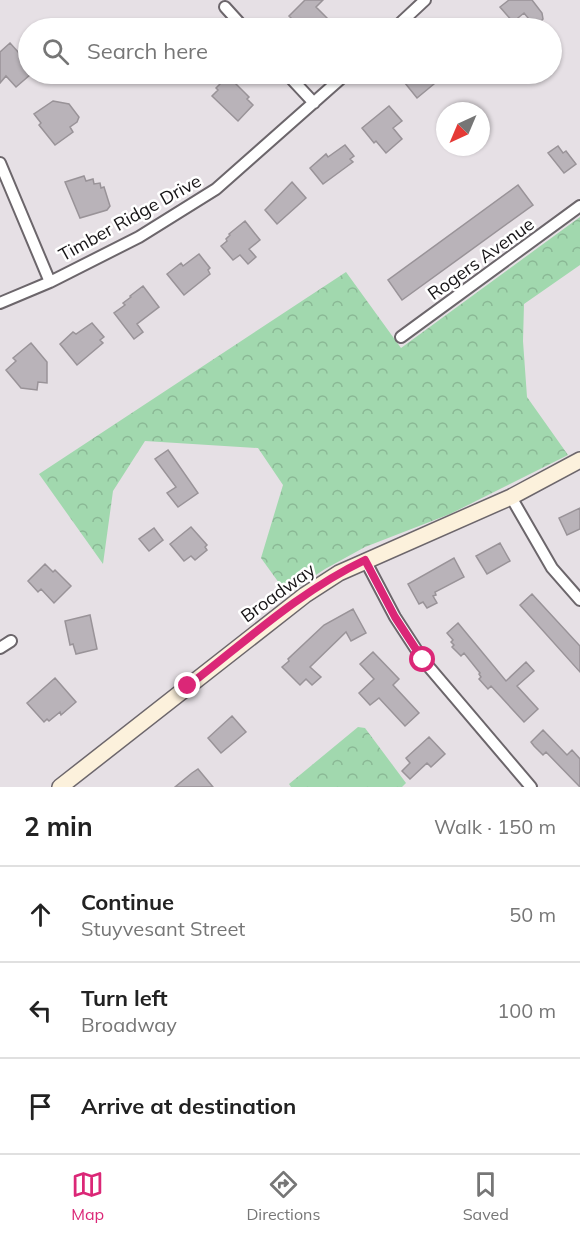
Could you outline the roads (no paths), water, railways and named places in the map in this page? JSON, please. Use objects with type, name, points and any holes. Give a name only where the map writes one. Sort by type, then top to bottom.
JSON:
[{"type":"main road","name":"Broadway","points":[[60,787],[305,595],[339,573],[511,497],[580,460]]},
{"type":"street","points":[[406,18],[425,0]]},
{"type":"street","points":[[225,7],[235,18]]},
{"type":"street","points":[[296,84],[314,103]]},
{"type":"street","name":"Timber Ridge Drive","points":[[0,303],[50,282],[139,237],[216,189],[335,84]]},
{"type":"street","points":[[0,163],[50,282]]},
{"type":"street","name":"Rogers Avenue","points":[[401,338],[580,206]]},
{"type":"street","points":[[511,497],[552,568],[580,600]]},
{"type":"street","points":[[365,560],[395,617],[423,660],[531,787]]},
{"type":"street","points":[[0,648],[11,641]]}]
